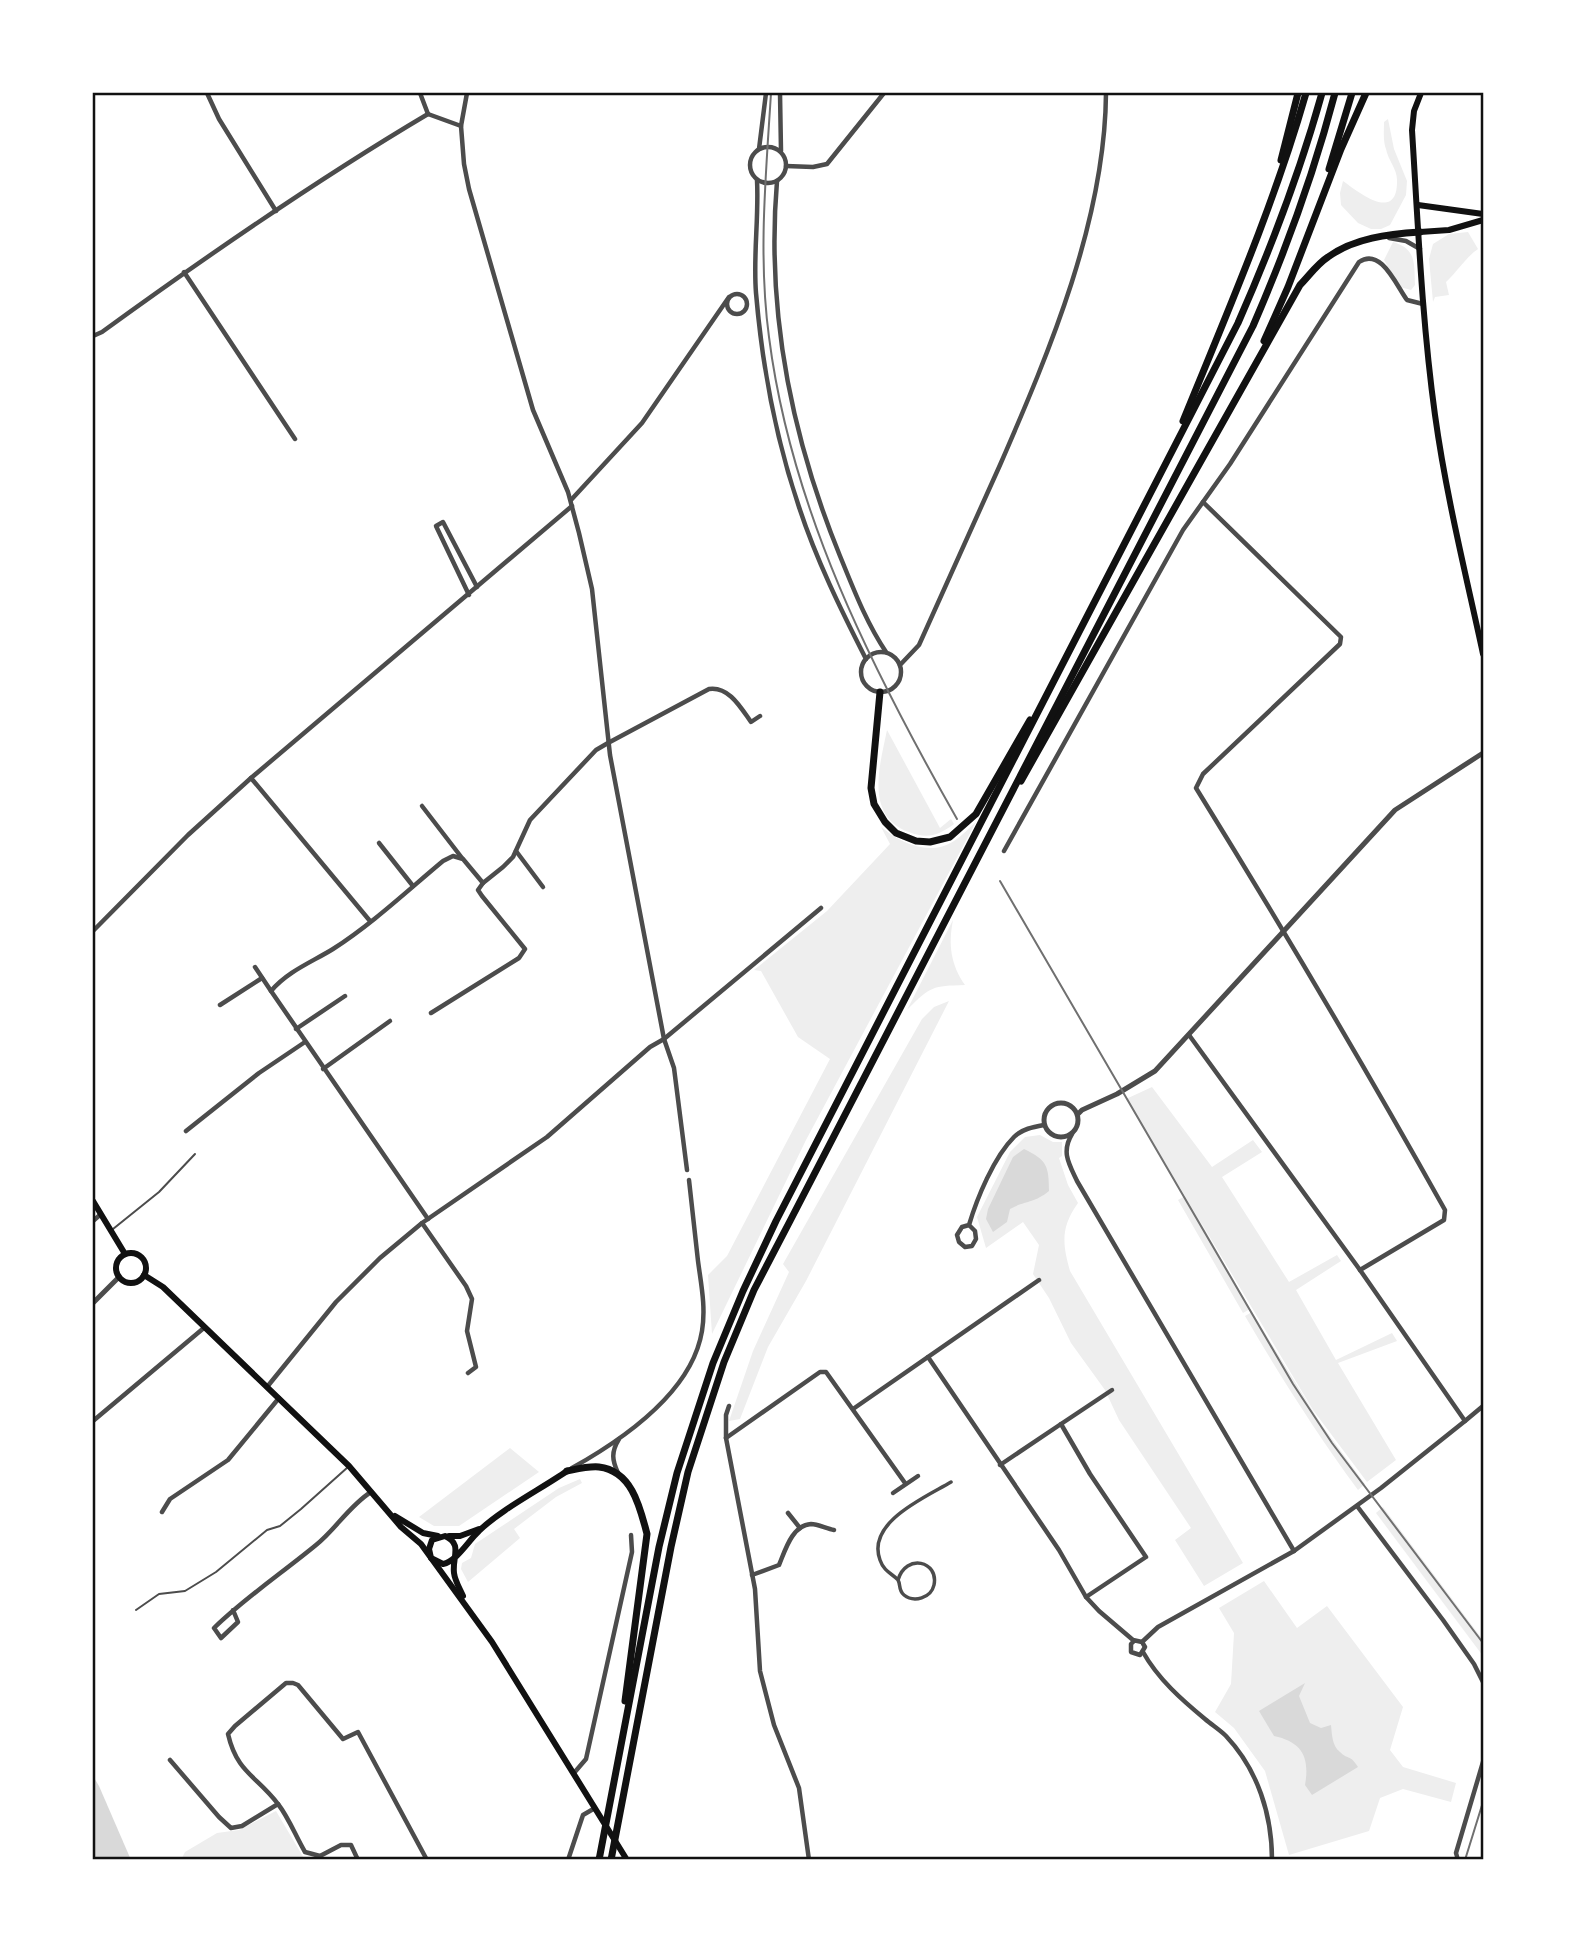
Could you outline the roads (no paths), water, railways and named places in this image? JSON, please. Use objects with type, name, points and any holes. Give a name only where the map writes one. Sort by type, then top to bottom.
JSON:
[{"type":"main road","points":[[1274,190],[1298,93]]},
{"type":"main road","points":[[1165,463],[1256,242],[1291,147],[1307,93]]},
{"type":"main road","points":[[598,1860],[659,1547],[677,1473],[713,1363],[776,1221],[1238,323],[1269,251],[1303,159],[1322,93]]},
{"type":"main road","points":[[611,1860],[688,1472],[724,1362],[754,1290],[1253,326],[1284,256],[1324,136],[1335,93]]},
{"type":"main road","points":[[1310,233],[1352,93]]},
{"type":"main road","points":[[1227,414],[1273,321],[1366,93]]},
{"type":"main road","points":[[1421,93],[1414,111],[1412,130],[1424,305],[1438,430],[1483,654]]},
{"type":"main road","points":[[1418,205],[1483,214]]},
{"type":"main road","points":[[946,916],[1300,285],[1327,257],[1354,244],[1382,236],[1449,230],[1483,220]]},
{"type":"main road","points":[[880,692],[871,788],[874,804],[885,822],[896,833],[916,841],[930,842],[950,837],[976,814],[1080,631]]},
{"type":"main road","points":[[93,1201],[125,1254]]},
{"type":"main road","points":[[134,1253],[142,1258],[146,1266],[144,1275],[133,1283],[119,1277],[116,1264],[125,1254],[134,1253]]},
{"type":"main road","points":[[144,1275],[163,1287],[279,1398],[349,1466],[401,1527],[419,1542],[499,1651],[627,1860]]},
{"type":"main road","points":[[431,1558],[443,1564],[454,1558],[481,1529],[567,1471],[599,1467],[618,1474],[632,1489],[641,1508],[647,1534],[614,1777]]},
{"type":"main road","points":[[389,1512],[423,1534],[460,1536],[481,1529]]},
{"type":"main road","points":[[431,1558],[429,1549],[432,1540],[445,1536]]},
{"type":"main road","points":[[445,1536],[456,1544],[455,1575],[468,1608]]},
{"type":"street","points":[[207,93],[219,120],[276,211]]},
{"type":"street","points":[[420,93],[428,114],[461,126]]},
{"type":"street","points":[[467,93],[461,126],[469,189],[529,397],[571,503],[592,590],[608,743],[664,1040],[674,1068],[687,1170]]},
{"type":"street","points":[[766,93],[759,149],[749,164],[757,180],[756,292],[765,359],[778,429],[799,508],[831,587],[866,659]]},
{"type":"street","points":[[757,180],[769,184],[777,181],[785,172],[786,166],[781,152],[780,93]]},
{"type":"street","points":[[786,166],[813,167],[827,164],[884,93]]},
{"type":"street","points":[[900,664],[919,645],[1022,415],[1059,321],[1075,274],[1086,228],[1106,127],[1106,93]]},
{"type":"street","points":[[93,336],[352,159],[428,114]]},
{"type":"street","points":[[759,149],[772,147],[781,152]]},
{"type":"street","points":[[777,181],[773,239],[776,302],[780,347],[797,432],[824,519],[867,623],[886,652],[900,664],[897,684],[888,691],[880,692],[869,688],[861,671],[866,659],[876,652],[886,652]]},
{"type":"street","points":[[1382,236],[1406,241],[1420,249]]},
{"type":"street","points":[[1004,851],[1182,530],[1230,464],[1359,262],[1370,257],[1380,260],[1406,300],[1424,305]]},
{"type":"street","points":[[184,272],[295,439]]},
{"type":"street","points":[[93,931],[188,835],[251,778],[469,595],[571,503],[642,423],[729,297],[736,293],[745,296],[748,305],[745,311],[739,314],[731,312],[727,305],[729,297]]},
{"type":"street","points":[[1203,502],[1341,637],[1340,644],[1203,774],[1196,788],[1284,930],[1445,1210],[1444,1220],[1360,1270]]},
{"type":"street","points":[[469,595],[436,526],[443,522],[477,587]]},
{"type":"street","points":[[431,1013],[519,958],[525,949],[478,890],[516,851],[530,820],[596,750],[709,689],[716,688],[734,699],[751,722],[760,716]]},
{"type":"street","points":[[1078,1114],[1155,1072],[1395,810],[1483,753]]},
{"type":"street","points":[[251,778],[370,921]]},
{"type":"street","points":[[422,806],[483,883]]},
{"type":"street","points":[[379,843],[413,886]]},
{"type":"street","points":[[516,851],[543,887]]},
{"type":"street","points":[[271,991],[312,959],[332,949],[370,921],[443,861],[453,856],[463,859]]},
{"type":"street","points":[[267,1387],[336,1302],[380,1258],[422,1223],[547,1137],[650,1047],[664,1040],[821,908]]},
{"type":"street","points":[[254,967],[428,1219]]},
{"type":"street","points":[[220,1005],[262,978]]},
{"type":"street","points":[[296,1029],[345,996]]},
{"type":"street","points":[[323,1069],[390,1021]]},
{"type":"street","points":[[1189,1035],[1360,1270],[1465,1421]]},
{"type":"street","points":[[187,1131],[260,1073],[305,1042]]},
{"type":"street","points":[[1072,1134],[1062,1138],[1051,1134],[1044,1125],[1046,1111],[1058,1103],[1071,1105],[1078,1114],[1078,1125],[1067,1142],[1066,1157],[1077,1181],[1294,1551]]},
{"type":"street","points":[[969,1225],[975,1206],[999,1157],[1014,1137],[1030,1127],[1044,1125]]},
{"type":"street","points":[[567,1471],[622,1436],[655,1409],[673,1390],[686,1370],[702,1332],[704,1306],[689,1180]]},
{"type":"street","points":[[93,1221],[101,1214]]},
{"type":"street","points":[[422,1223],[466,1286],[472,1299],[467,1331],[476,1367],[467,1373]]},
{"type":"street","points":[[969,1225],[975,1231],[976,1239],[972,1246],[965,1247],[959,1242],[957,1235],[962,1227],[969,1225]]},
{"type":"street","points":[[93,1303],[119,1277]]},
{"type":"street","points":[[853,1409],[1039,1280]]},
{"type":"street","points":[[93,1421],[205,1327]]},
{"type":"street","points":[[928,1357],[1059,1550],[1086,1597],[1134,1641],[1142,1642]]},
{"type":"street","points":[[726,1438],[820,1372],[830,1375],[905,1483]]},
{"type":"street","points":[[1000,1465],[1112,1390]]},
{"type":"street","points":[[162,1512],[170,1499],[228,1460],[279,1398]]},
{"type":"street","points":[[729,1406],[726,1415],[726,1438],[752,1575],[760,1671],[774,1725],[799,1788],[809,1860]]},
{"type":"street","points":[[1142,1642],[1158,1627],[1294,1551],[1357,1506],[1483,1406]]},
{"type":"street","points":[[1061,1423],[1090,1474],[1146,1557],[1086,1597]]},
{"type":"street","points":[[618,1474],[612,1461],[622,1436]]},
{"type":"street","points":[[893,1493],[918,1476]]},
{"type":"street","points":[[898,1580],[900,1572],[906,1566],[917,1563],[928,1567],[932,1572],[934,1584],[925,1597],[912,1599],[901,1592],[898,1580],[887,1572],[880,1560],[879,1539],[884,1528],[908,1507],[951,1482]]},
{"type":"street","points":[[233,1610],[238,1622],[221,1638],[214,1628],[233,1610],[318,1544],[356,1503],[371,1492]]},
{"type":"street","points":[[1357,1506],[1443,1620],[1474,1664],[1483,1682]]},
{"type":"street","points":[[788,1513],[800,1528]]},
{"type":"street","points":[[752,1575],[779,1565],[793,1535],[800,1528],[810,1524],[834,1530]]},
{"type":"street","points":[[574,1773],[586,1759],[632,1552],[632,1535]]},
{"type":"street","points":[[1134,1641],[1131,1644],[1131,1652],[1143,1652]]},
{"type":"street","points":[[1142,1642],[1143,1652],[1150,1664],[1167,1684],[1226,1737],[1246,1765],[1269,1815],[1272,1860]]},
{"type":"street","points":[[358,1860],[351,1845],[341,1845],[320,1856],[306,1852],[278,1804],[242,1768],[228,1734],[286,1683],[298,1685],[343,1739],[358,1732],[427,1860]]},
{"type":"street","points":[[170,1760],[231,1828],[242,1826],[278,1804]]},
{"type":"street","points":[[1456,1860],[1483,1762]]},
{"type":"street","points":[[568,1860],[583,1815],[595,1808]]},
{"type":"lane","points":[[112,1230],[159,1192],[195,1154]]},
{"type":"lane","points":[[136,1610],[159,1594],[186,1591],[216,1572],[267,1530],[280,1526],[301,1510],[349,1466]]},
{"type":"tram line","points":[[771,93],[764,215],[766,307],[780,401],[796,464],[839,587],[895,705],[957,819]]},
{"type":"tram line","points":[[1000,881],[1293,1384],[1332,1443],[1483,1643]]},
{"type":"tram line","points":[[1465,1860],[1483,1802]]}]
